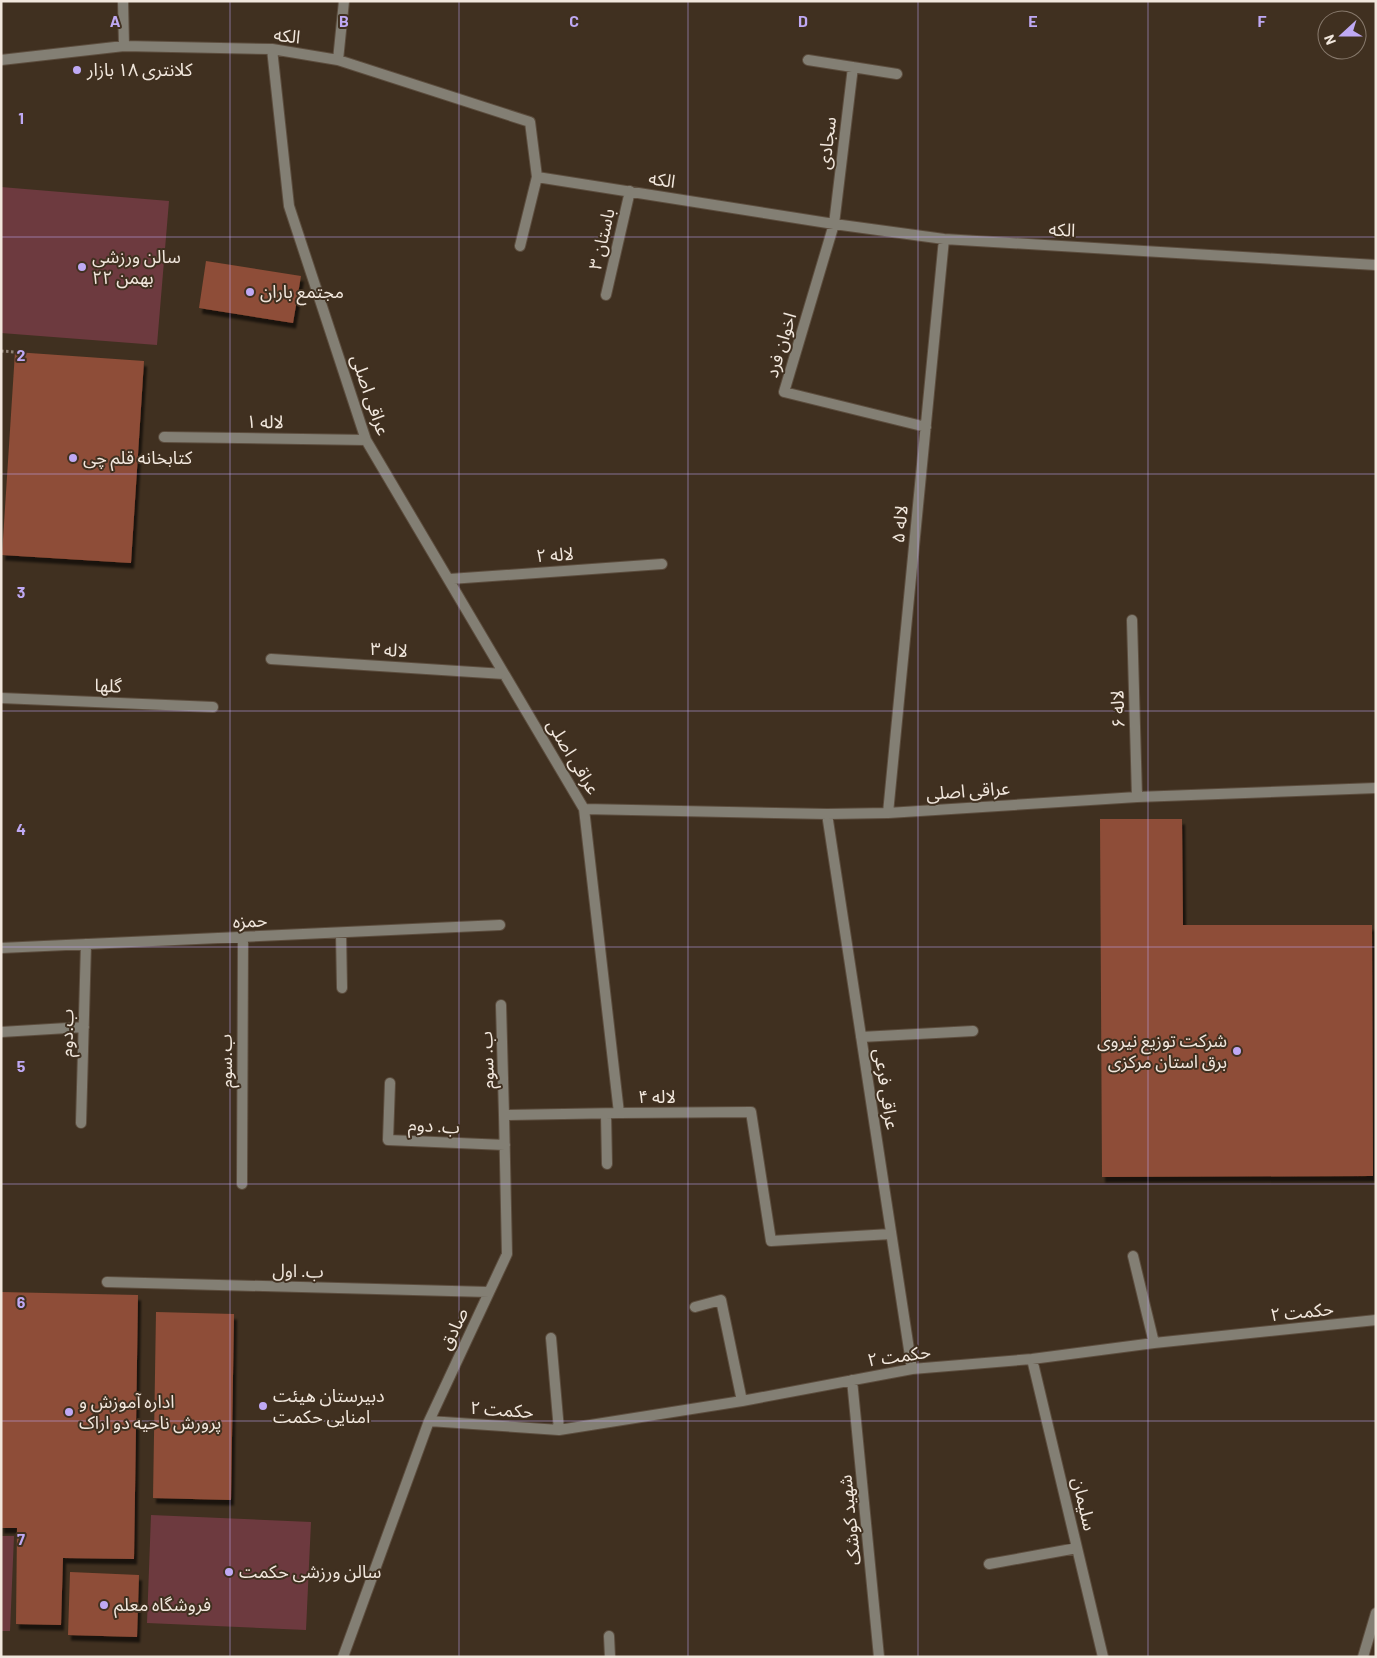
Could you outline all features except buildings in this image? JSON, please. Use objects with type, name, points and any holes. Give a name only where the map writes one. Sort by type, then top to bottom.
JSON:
[{"type":"street","points":[[122,1],[124,46]]},
{"type":"street","points":[[338,60],[344,1]]},
{"type":"street","name":"الکه","points":[[1,60],[124,46],[272,50],[338,60],[530,122],[537,177],[834,224],[944,239],[1376,265]]},
{"type":"street","name":"عراقی اصلی","points":[[272,50],[289,206],[366,440],[450,579],[584,809],[827,814],[888,813],[1137,797],[1376,788]]},
{"type":"street","points":[[808,60],[898,74]]},
{"type":"street","name":"سجادی","points":[[834,224],[853,67]]},
{"type":"street","points":[[520,246],[537,177]]},
{"type":"street","name":"باستان ۳","points":[[606,295],[630,191]]},
{"type":"street","name":"اخوان فرد","points":[[834,224],[784,392],[926,427]]},
{"type":"street","name":"لاله ۵","points":[[888,813],[944,239]]},
{"type":"street","name":"لاله ۱","points":[[164,437],[366,440]]},
{"type":"street","name":"لاله ۲","points":[[450,579],[662,564]]},
{"type":"street","name":"لاله ۶","points":[[1132,620],[1137,797]]},
{"type":"street","name":"لاله ۳","points":[[271,658],[504,674]]},
{"type":"street","name":"گلها","points":[[1,698],[213,707]]},
{"type":"street","name":"لاله ۴","points":[[584,809],[619,1113],[751,1112],[771,1241],[891,1234]]},
{"type":"street","name":"عراقی فرعی","points":[[827,814],[912,1369]]},
{"type":"street","name":"حمزه","points":[[1,948],[500,925]]},
{"type":"street","points":[[341,933],[342,988]]},
{"type":"street","name":"ب.سوم","points":[[242,1184],[243,937]]},
{"type":"street","name":"ب.دوم","points":[[81,1122],[86,944]]},
{"type":"street","name":"ب. سوم","points":[[501,1005],[504,1115]]},
{"type":"street","points":[[1,1032],[84,1027]]},
{"type":"street","points":[[861,1037],[973,1030]]},
{"type":"street","name":"ب. دوم","points":[[390,1083],[388,1140],[505,1145]]},
{"type":"street","points":[[504,1115],[619,1113]]},
{"type":"street","points":[[606,1114],[607,1164]]},
{"type":"street","name":"صادق","points":[[343,1657],[428,1421],[507,1254],[504,1115]]},
{"type":"street","points":[[1133,1256],[1154,1343]]},
{"type":"street","name":"ب. اول","points":[[107,1282],[489,1292]]},
{"type":"street","points":[[695,1307],[721,1300],[742,1401]]},
{"type":"street","name":"حکمت ۲","points":[[428,1421],[559,1430],[742,1401],[912,1369],[1032,1359],[1154,1343],[1376,1320]]},
{"type":"street","points":[[552,1338],[559,1430]]},
{"type":"street","name":"سلیمان","points":[[1032,1359],[1103,1657]]},
{"type":"street","name":"شهید کوشک","points":[[852,1380],[880,1657]]},
{"type":"street","points":[[989,1564],[1078,1548]]},
{"type":"street","points":[[1363,1657],[1376,1613]]},
{"type":"street","points":[[609,1636],[610,1657]]},
{"type":"path","points":[[1,351],[15,352]]},
{"type":"shaded area","name":"سالن ورزشی ۲۲ بهمن","points":[[1,187],[169,201],[157,345],[1,333]]},
{"type":"shaded area","name":"سالن ورزشی حکمت","points":[[151,1515],[311,1522],[306,1630],[147,1623]]},
{"type":"shaded area","points":[[1,1536],[14,1536],[10,1631],[1,1631]]},
{"type":"place","name":"کلانتری ۱۸ بازار","points":[[77,70]]},
{"type":"place","name":"سالن ورزشی ۲۲ بهمن","points":[[82,267]]},
{"type":"place","name":"مجتمع باران","points":[[250,292]]},
{"type":"place","name":"کتابخانه قلم چی","points":[[73,458]]},
{"type":"place","name":"شرکت توزیع نیروی برق استان مرکزی","points":[[1237,1051]]},
{"type":"place","name":"دبیرستان هیئت امنایی حکمت","points":[[263,1406]]},
{"type":"place","name":"اداره آموزش و پرورش ناحیه دو اراک","points":[[69,1412]]},
{"type":"place","name":"سالن ورزشی حکمت","points":[[229,1572]]},
{"type":"place","name":"فروشگاه معلم","points":[[104,1605]]}]
